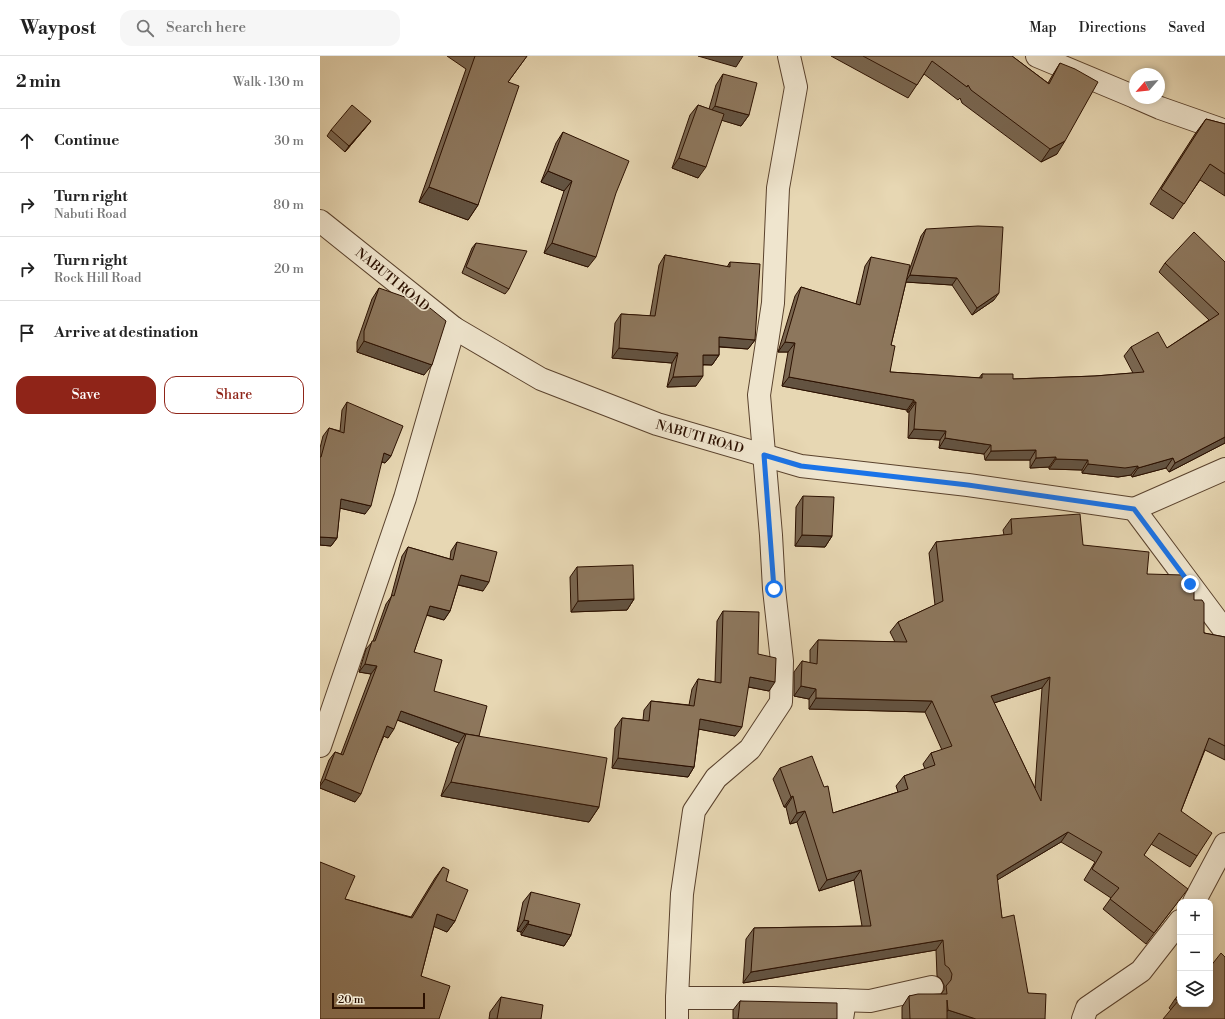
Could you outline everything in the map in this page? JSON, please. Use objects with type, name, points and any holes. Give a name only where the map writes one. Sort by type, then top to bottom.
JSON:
[{"type":"street","points":[[789,56],[796,87],[778,188],[773,303],[759,395],[774,589],[782,661],[781,702],[750,749],[716,778],[694,811],[682,894],[677,1008],[774,998],[844,1010],[870,1001],[932,987]]},
{"type":"street","points":[[1037,56],[1129,95]]},
{"type":"street","points":[[1152,104],[1220,129]]},
{"type":"street","name":"NABUTI ROAD","points":[[320,221],[454,328],[541,379],[656,424],[801,466],[968,485],[1134,509]]},
{"type":"street","points":[[320,746],[405,498],[454,328]]},
{"type":"street","points":[[1225,469],[1134,509],[1225,631]]},
{"type":"street","points":[[1196,899],[1225,844]]},
{"type":"street","points":[[1083,1019],[1087,1008],[1142,971],[1177,926]]},
{"type":"building","points":[[475,56],[527,56],[508,82],[519,86],[478,205],[429,187]]},
{"type":"building","points":[[863,56],[1012,56],[1049,84],[1060,63],[1075,69],[1098,82],[1065,141],[1050,149],[971,90],[968,85],[967,87],[932,61],[917,85]]},
{"type":"building","points":[[723,74],[757,83],[749,115],[715,106]]},
{"type":"building","points":[[352,105],[371,121],[349,146],[331,130]]},
{"type":"building","points":[[698,105],[724,114],[706,167],[679,158]]},
{"type":"building","points":[[1206,119],[1225,124],[1225,174],[1210,164],[1184,204],[1161,189]]},
{"type":"building","points":[[563,132],[629,161],[616,193],[596,257],[552,243],[572,181],[548,171]]},
{"type":"building","points":[[978,226],[1003,227],[999,293],[977,308],[957,278],[910,275],[926,229]]},
{"type":"building","points":[[1194,232],[1225,262],[1225,437],[1175,463],[1173,458],[1138,468],[1138,466],[1125,468],[1088,464],[1088,460],[1056,459],[1056,457],[1036,458],[1036,450],[991,451],[991,445],[945,438],[946,431],[914,429],[916,402],[914,402],[914,400],[789,377],[795,343],[785,342],[801,287],[860,305],[871,257],[910,265],[891,345],[895,346],[890,372],[982,378],[982,374],[1013,374],[1013,379],[1095,376],[1144,372],[1131,347],[1158,332],[1167,348],[1219,314],[1165,263]]},
{"type":"building","points":[[476,243],[527,251],[509,289],[466,267]]},
{"type":"building","points":[[665,255],[730,267],[730,262],[760,264],[755,340],[719,337],[719,355],[703,355],[703,376],[673,377],[678,353],[619,348],[621,314],[655,316]]},
{"type":"building","points":[[379,288],[425,304],[446,321],[432,365],[364,341],[364,331]]},
{"type":"building","points":[[347,402],[403,426],[391,456],[384,453],[371,506],[341,499],[337,538],[320,537],[320,457],[329,428],[344,433]]},
{"type":"building","points":[[803,496],[834,497],[832,536],[802,535]]},
{"type":"building","points":[[1080,514],[1083,545],[1149,552],[1147,574],[1183,575],[1194,590],[1194,600],[1202,600],[1204,603],[1204,633],[1225,637],[1225,746],[1209,738],[1181,811],[1212,833],[1197,856],[1159,833],[1144,855],[1188,889],[1180,899],[1177,899],[1177,903],[1154,933],[1110,899],[1119,888],[1092,869],[1102,852],[1068,832],[997,875],[1002,918],[1014,915],[1028,993],[1046,994],[1045,1019],[976,1019],[948,1010],[947,1000],[947,1019],[910,1019],[909,996],[918,994],[947,994],[946,986],[951,980],[952,974],[949,968],[945,965],[943,940],[751,972],[754,928],[871,926],[861,870],[827,880],[805,811],[797,813],[793,796],[791,797],[780,768],[812,756],[824,787],[828,786],[833,813],[908,789],[904,776],[935,765],[931,753],[952,746],[932,701],[816,698],[816,689],[801,686],[802,661],[817,664],[818,640],[907,642],[898,622],[943,601],[936,542],[1012,534],[1011,519]],"holes":[[[1050,677],[1041,801],[991,696]]]},
{"type":"building","points":[[457,542],[497,552],[489,582],[461,575],[450,611],[430,606],[414,652],[442,660],[434,691],[487,706],[479,736],[466,734],[401,711],[394,729],[387,726],[361,794],[325,779],[335,752],[343,755],[377,666],[365,664],[372,641],[375,641],[392,595],[394,596],[408,547],[453,560]]},
{"type":"building","points":[[633,565],[634,599],[578,601],[577,567]]},
{"type":"building","points":[[723,611],[759,612],[758,654],[776,658],[775,682],[750,677],[742,727],[700,719],[694,767],[618,758],[622,718],[649,721],[651,701],[694,706],[698,679],[721,683]]},
{"type":"building","points":[[466,734],[607,758],[599,807],[451,782]]},
{"type":"building","points":[[320,862],[355,876],[345,899],[412,918],[443,867],[449,870],[446,881],[468,890],[455,921],[437,914],[421,976],[450,986],[439,1019],[320,1019]]},
{"type":"building","points":[[531,892],[580,904],[571,935],[528,924],[529,921],[524,920]]},
{"type":"building","points":[[1221,953],[1225,957],[1225,1019],[1163,1019],[1177,1002],[1177,1007],[1213,1007],[1213,963]]},
{"type":"building","points":[[501,997],[543,1005],[541,1019],[497,1019]]},
{"type":"building","points":[[740,1001],[837,1003],[837,1019],[738,1019]]},
{"type":"route","points":[[774,589],[764,455],[801,466],[968,485],[1134,509],[1190,584]]}]
